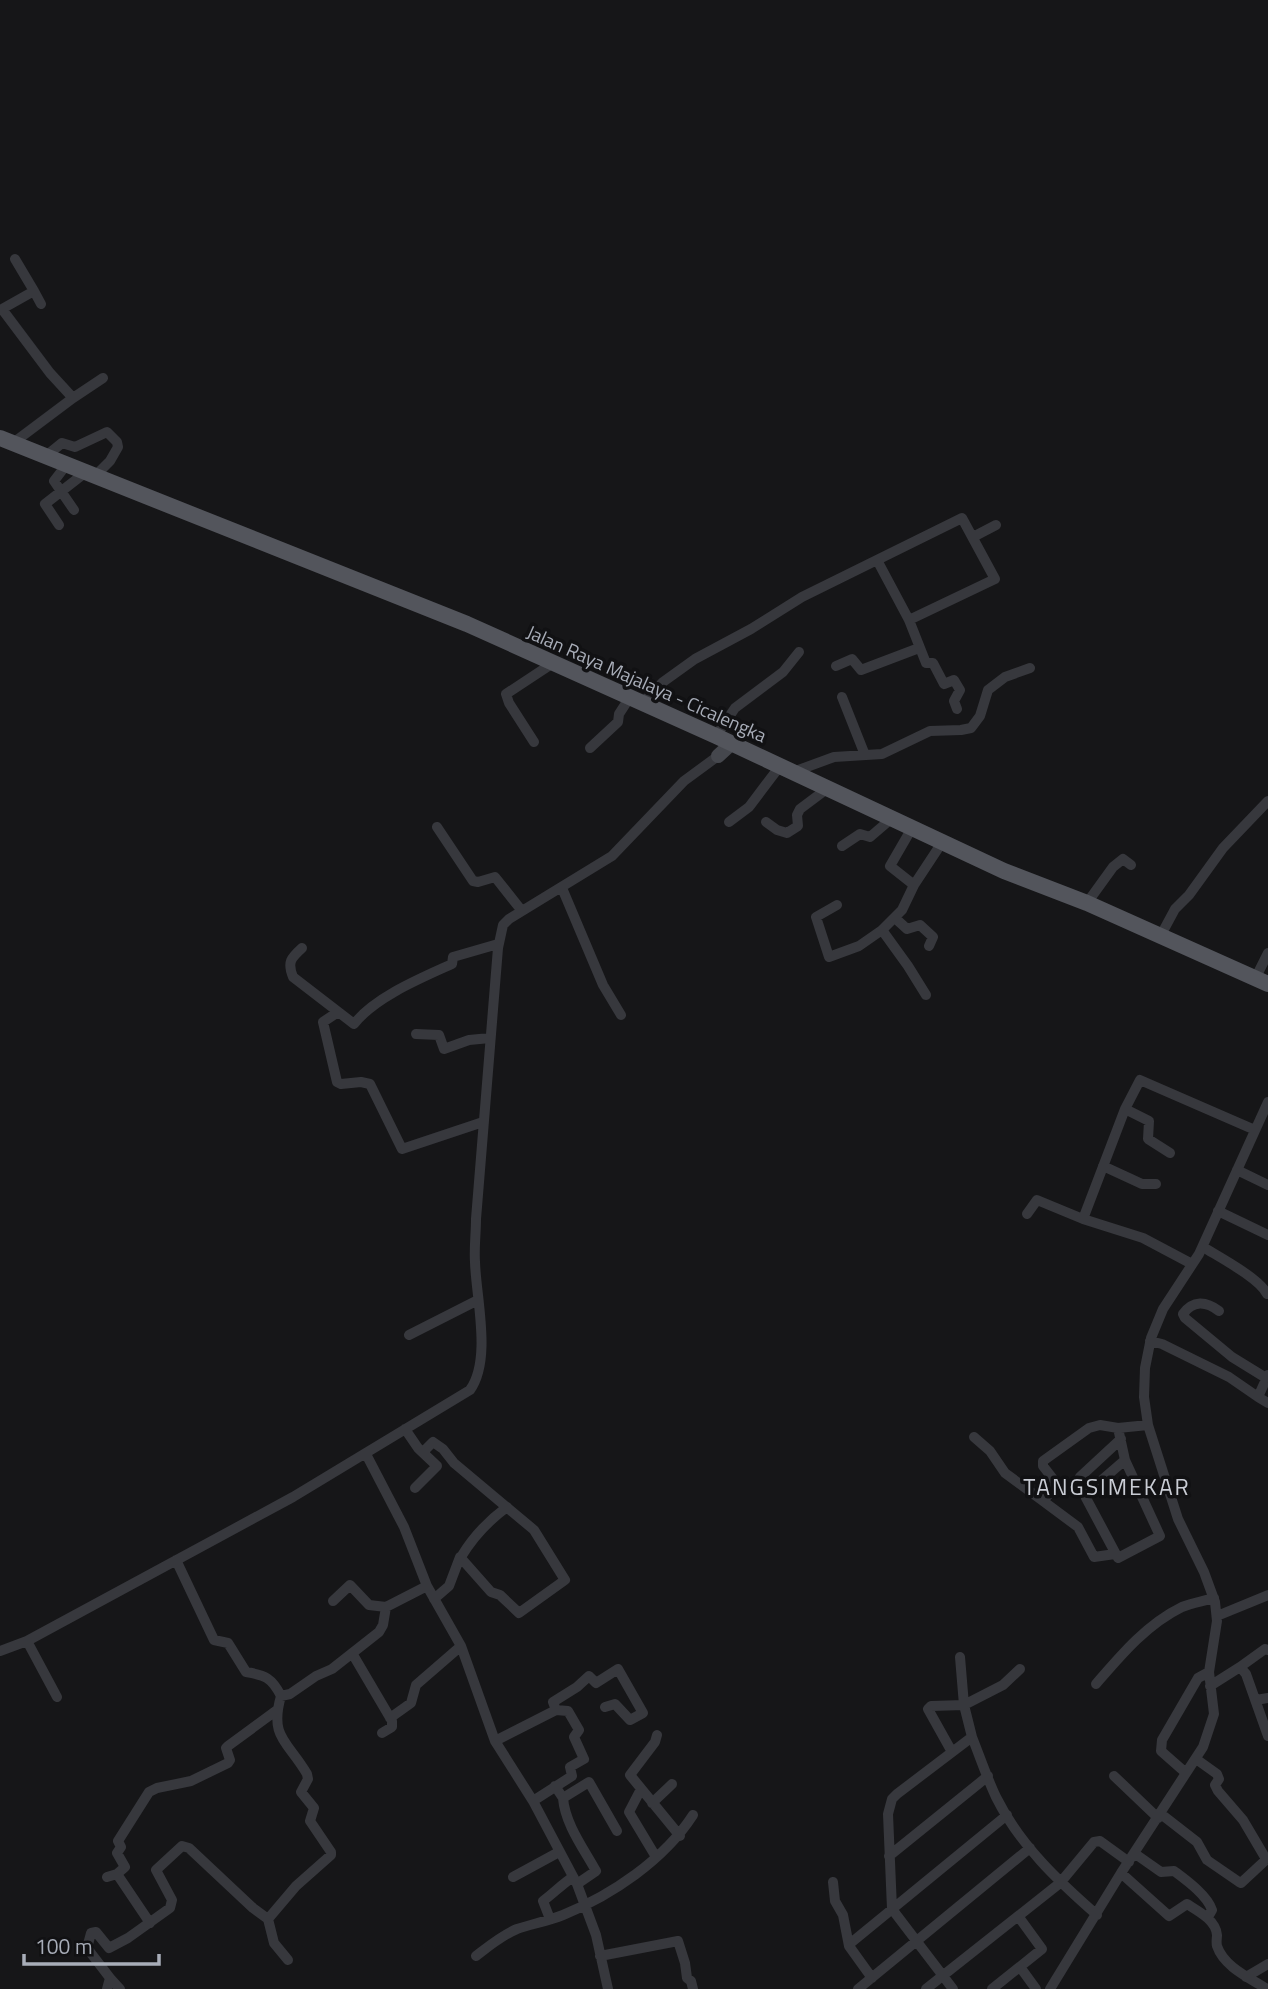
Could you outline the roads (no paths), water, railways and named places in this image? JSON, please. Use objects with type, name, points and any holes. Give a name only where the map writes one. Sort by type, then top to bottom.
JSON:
[{"type":"main road","name":"Jalan Raya Majalaya - Cicalengka","points":[[6,441],[446,615],[724,740],[1004,871],[1161,934],[1262,981]]},
{"type":"street","points":[[15,259],[41,304]]},
{"type":"street","points":[[34,291],[1,310],[73,398]]},
{"type":"street","points":[[6,441],[103,378]]},
{"type":"street","points":[[46,456],[62,443],[75,447],[107,432],[117,442],[118,447],[110,461],[45,504],[58,525]]},
{"type":"street","points":[[67,464],[54,481],[74,510]]},
{"type":"street","points":[[590,748],[618,722],[619,714],[695,659],[751,629],[802,597],[959,518],[964,520],[995,579],[909,620]]},
{"type":"street","points":[[973,537],[996,525]]},
{"type":"street","points":[[877,559],[909,620],[926,663],[933,663],[944,684],[954,680],[960,690],[955,696],[957,709]]},
{"type":"street","points":[[836,666],[853,659],[861,670],[919,648]]},
{"type":"street","points":[[0,1651],[27,1641],[293,1497],[462,1396],[474,1383],[481,1358],[475,1260],[482,1122],[498,944],[503,925],[612,856],[684,782],[718,756],[735,708],[783,672],[799,652]]},
{"type":"street","points":[[534,742],[509,704],[506,694],[553,663]]},
{"type":"street","points":[[729,822],[749,807],[834,757],[882,754],[930,731],[971,727],[980,716],[988,690],[1005,677],[1030,668]]},
{"type":"street","points":[[842,697],[865,755]]},
{"type":"street","points":[[766,821],[780,832],[790,831],[798,826],[797,815],[803,777]]},
{"type":"street","points":[[1161,934],[1175,909],[1189,895],[1223,848],[1268,802]]},
{"type":"street","points":[[842,846],[860,834],[870,837],[891,819]]},
{"type":"street","points":[[437,827],[473,881],[477,883],[495,877],[522,911]]},
{"type":"street","points":[[912,828],[890,866],[914,885]]},
{"type":"street","points":[[837,905],[816,917],[829,957],[859,946],[895,918],[943,841]]},
{"type":"street","points":[[1087,903],[1113,867],[1123,859],[1131,865]]},
{"type":"street","points":[[562,888],[603,985],[621,1015]]},
{"type":"street","points":[[895,918],[907,929],[919,924],[933,937],[929,946]]},
{"type":"street","points":[[882,930],[926,995]]},
{"type":"street","points":[[302,948],[291,958],[289,967],[293,977],[354,1024],[371,1008],[418,980],[452,964],[453,957],[498,944]]},
{"type":"street","points":[[1262,981],[1268,953]]},
{"type":"street","points":[[338,1012],[323,1022],[337,1082],[370,1084],[402,1149],[482,1122]]},
{"type":"street","points":[[416,1034],[439,1035],[444,1049],[469,1040],[490,1038]]},
{"type":"street","points":[[1083,1219],[1137,1082],[1142,1080],[1255,1130]]},
{"type":"street","points":[[1050,1989],[1121,1873],[1196,1759],[1206,1741],[1215,1711],[1209,1672],[1217,1616],[1214,1598],[1178,1519],[1148,1425],[1144,1382],[1150,1342],[1163,1309],[1202,1247],[1268,1102]]},
{"type":"street","points":[[1125,1109],[1149,1121],[1148,1139],[1170,1153]]},
{"type":"street","points":[[1103,1166],[1142,1184],[1156,1184]]},
{"type":"street","points":[[1237,1170],[1268,1185]]},
{"type":"street","points":[[1027,1214],[1037,1200],[1083,1219],[1143,1238],[1192,1264]]},
{"type":"street","points":[[1218,1211],[1268,1235]]},
{"type":"street","points":[[1202,1247],[1249,1277],[1267,1294]]},
{"type":"street","points":[[1171,1296],[1185,1309]]},
{"type":"street","points":[[409,1335],[478,1300]]},
{"type":"street","points":[[1185,1309],[1203,1302],[1219,1311]]},
{"type":"street","points":[[1185,1309],[1184,1317],[1231,1357],[1267,1376],[1258,1397]]},
{"type":"street","points":[[1150,1342],[1162,1344],[1229,1377],[1268,1403]]},
{"type":"street","points":[[1043,1502],[1057,1484],[1042,1466],[1043,1461],[1089,1428],[1148,1425]]},
{"type":"street","points":[[1118,1428],[1125,1460],[1160,1536],[1118,1559],[1086,1500],[1125,1460]]},
{"type":"street","points":[[405,1429],[437,1466],[415,1488]]},
{"type":"street","points":[[974,1437],[989,1448],[1004,1473],[1078,1527],[1094,1557],[1115,1554]]},
{"type":"street","points":[[1091,1492],[1080,1477],[1121,1439]]},
{"type":"street","points":[[423,1452],[433,1443],[443,1449],[454,1463],[534,1530],[564,1581],[519,1613],[500,1595],[491,1592],[461,1557]]},
{"type":"street","points":[[366,1454],[404,1527],[427,1586],[461,1646],[495,1741],[533,1801],[575,1881],[585,1905],[608,1989]]},
{"type":"street","points":[[434,1598],[449,1586],[458,1558],[474,1537],[507,1507]]},
{"type":"street","points":[[176,1560],[214,1640],[228,1643],[246,1672],[264,1675],[271,1680],[281,1696],[276,1721],[280,1737],[307,1774],[308,1779],[301,1792],[314,1808],[310,1821],[332,1854],[296,1886],[268,1919]]},
{"type":"street","points":[[333,1601],[350,1585],[369,1605],[386,1607],[427,1586]]},
{"type":"street","points":[[1217,1616],[1268,1595]]},
{"type":"street","points":[[1096,1684],[1138,1638],[1164,1618],[1184,1606],[1214,1598]]},
{"type":"street","points":[[281,1696],[290,1694],[316,1676],[332,1669],[382,1628],[386,1607]]},
{"type":"street","points":[[27,1641],[57,1697]]},
{"type":"street","points":[[390,1718],[413,1702],[416,1685],[461,1646]]},
{"type":"street","points":[[1210,1686],[1265,1649],[1268,1650]]},
{"type":"street","points":[[352,1653],[390,1718],[393,1726],[382,1733]]},
{"type":"street","points":[[960,1657],[964,1705],[972,1737],[1007,1815],[1030,1849],[1060,1883],[1097,1915]]},
{"type":"street","points":[[1241,1667],[1246,1674],[1268,1736]]},
{"type":"street","points":[[952,1752],[928,1709],[931,1706],[964,1705],[1003,1685],[1020,1669]]},
{"type":"street","points":[[556,1710],[553,1702],[589,1676],[596,1683],[618,1670],[643,1713],[630,1720],[615,1704],[605,1707]]},
{"type":"street","points":[[1186,1773],[1161,1751],[1162,1740],[1198,1678],[1209,1672]]},
{"type":"street","points":[[1256,1700],[1268,1698]]},
{"type":"street","points":[[150,1923],[112,1876],[125,1867],[117,1853],[121,1847],[118,1841],[149,1792],[157,1787],[191,1782],[229,1763],[226,1748],[277,1710]]},
{"type":"street","points":[[495,1741],[556,1710],[568,1711],[574,1720],[579,1731],[574,1738],[584,1759],[570,1767],[572,1776],[533,1801]]},
{"type":"street","points":[[657,1735],[655,1742],[630,1774],[680,1836]]},
{"type":"street","points":[[953,1989],[892,1909],[888,1814],[892,1799],[972,1737]]},
{"type":"street","points":[[1114,1776],[1160,1816],[1197,1842],[1207,1860],[1241,1883],[1267,1858],[1243,1820],[1216,1788],[1219,1779],[1217,1774],[1196,1759]]},
{"type":"street","points":[[889,1856],[988,1776]]},
{"type":"street","points":[[563,1798],[589,1782],[617,1831]]},
{"type":"street","points":[[652,1803],[672,1784]]},
{"type":"street","points":[[550,1919],[543,1900],[552,1895],[556,1888],[596,1871],[583,1851],[564,1807],[563,1798],[555,1786]]},
{"type":"street","points":[[641,1789],[629,1811],[656,1857]]},
{"type":"street","points":[[476,1955],[507,1934],[601,1898],[680,1836],[694,1815]]},
{"type":"street","points":[[852,1942],[1007,1815]]},
{"type":"street","points":[[926,1989],[1060,1883],[1096,1841],[1161,1872],[1174,1871],[1210,1904],[1212,1910],[1208,1917]]},
{"type":"street","points":[[120,1989],[87,1948],[91,1933],[96,1932],[110,1948],[170,1908],[173,1903],[156,1868],[183,1845],[268,1919],[274,1943],[288,1960]]},
{"type":"street","points":[[858,1989],[1030,1849]]},
{"type":"street","points":[[513,1877],[559,1852]]},
{"type":"street","points":[[1121,1873],[1170,1916],[1188,1904],[1208,1917],[1217,1932],[1218,1947],[1231,1964],[1267,1989]]},
{"type":"street","points":[[833,1882],[835,1901],[843,1915],[849,1946],[872,1978]]},
{"type":"street","points":[[992,1989],[1042,1947],[1018,1916]]},
{"type":"street","points":[[600,1956],[678,1941],[687,1978],[693,1989]]},
{"type":"street","points":[[1246,1976],[1268,1964]]},
{"type":"street","points":[[1020,1967],[1036,1989]]},
{"type":"street","points":[[107,1989],[110,1978]]},
{"type":"district","name":"TANGSIMEKAR","points":[[1107,1486]]}]
